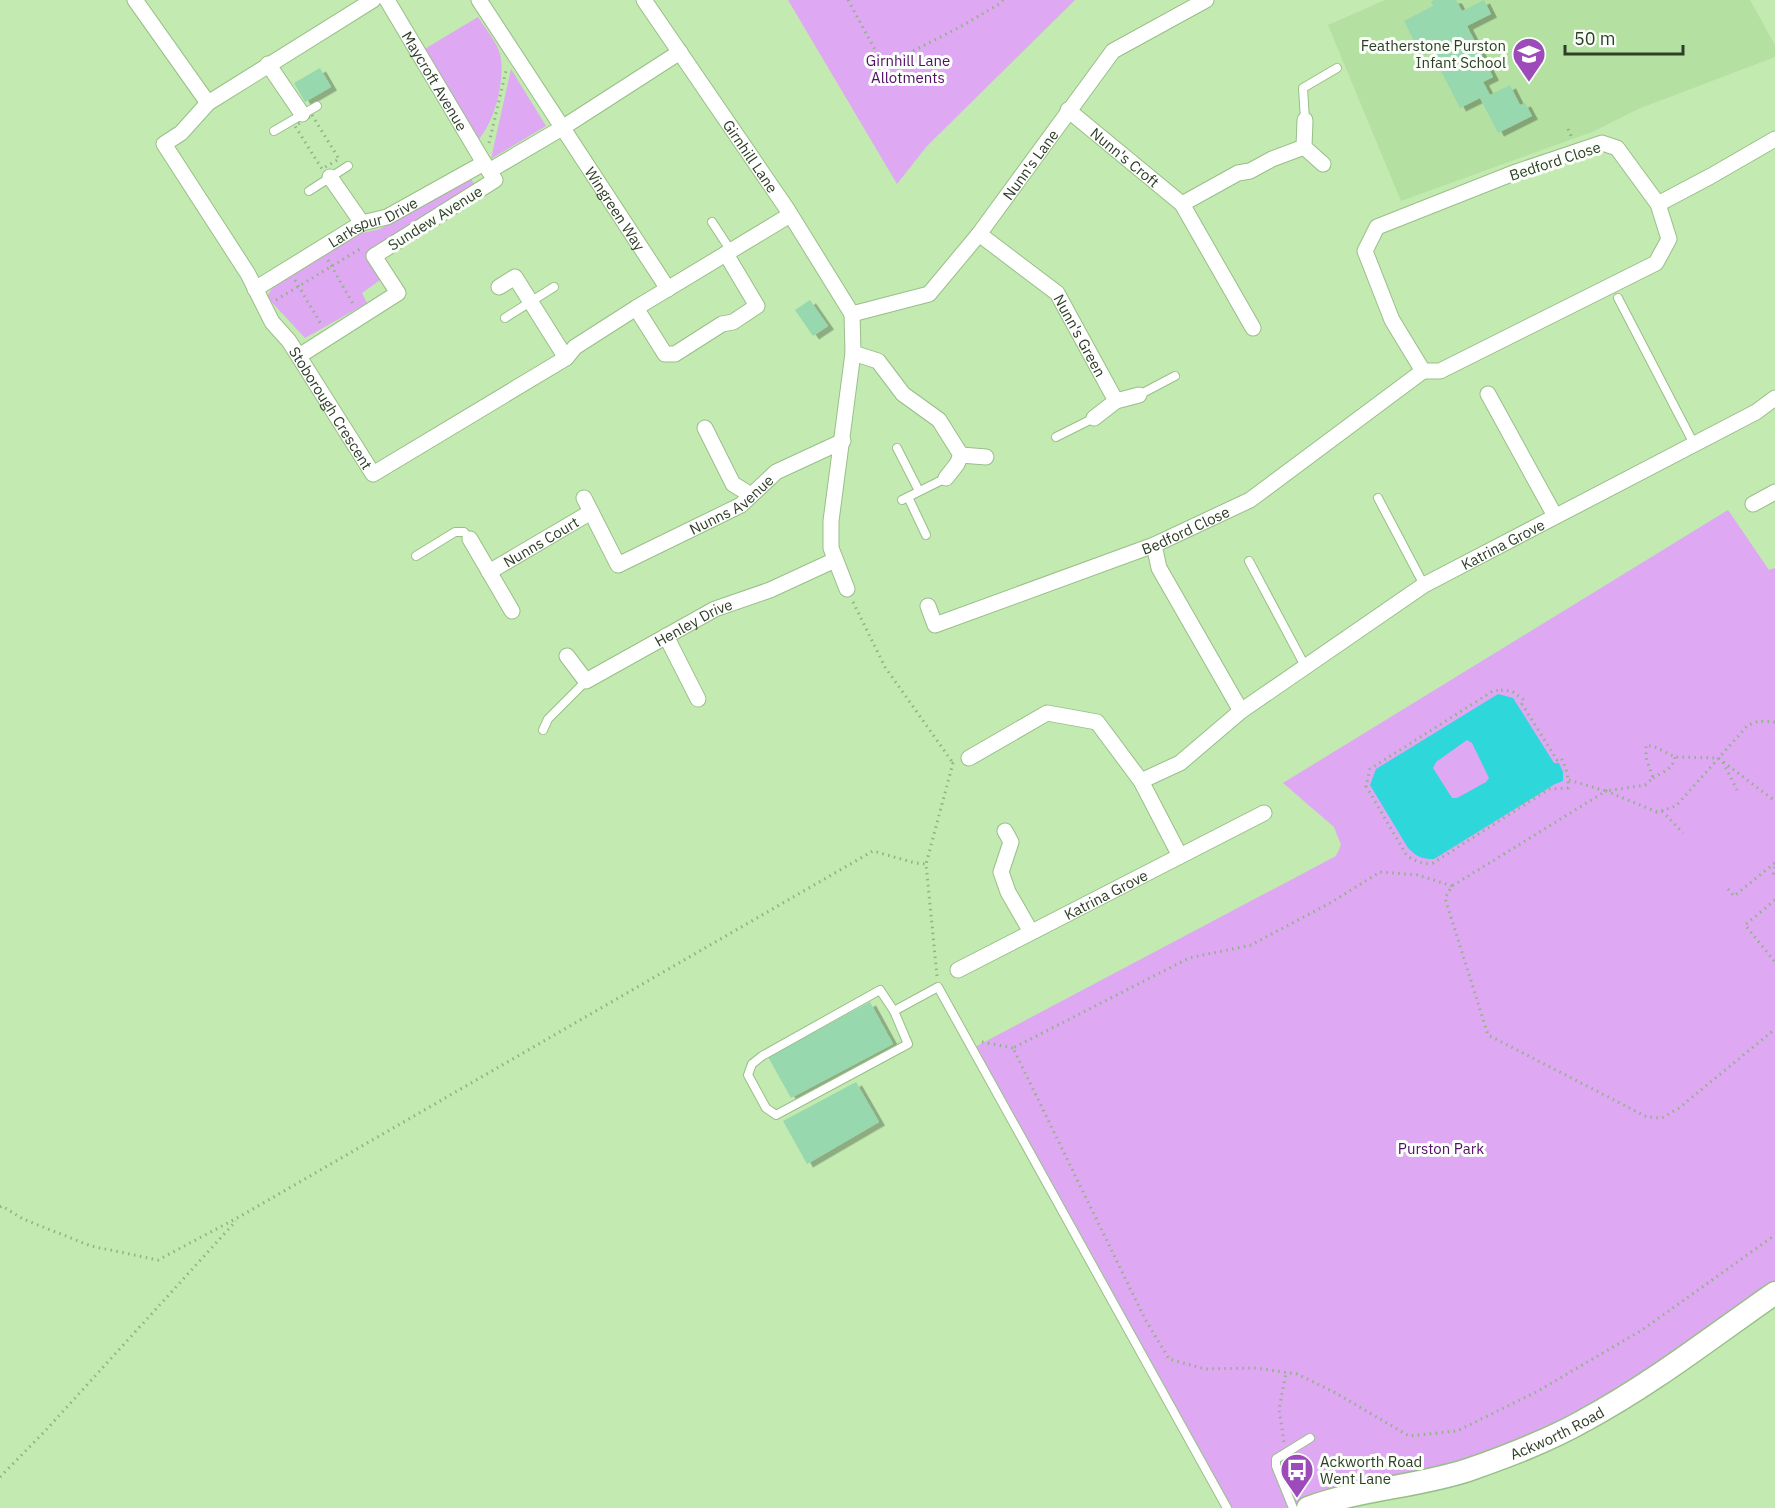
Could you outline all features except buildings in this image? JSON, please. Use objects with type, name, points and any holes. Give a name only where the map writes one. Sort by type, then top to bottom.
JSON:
[{"type":"main road","name":"Ackworth Road","points":[[1308,1508],[1353,1495],[1466,1470],[1526,1449],[1559,1434],[1633,1392],[1775,1293]]},
{"type":"street","points":[[135,0],[208,103]]},
{"type":"street","name":"Stoborough Crescent","points":[[373,0],[208,103],[181,133],[164,144],[248,274],[272,322],[289,340],[373,474],[566,358],[575,347],[636,308],[790,215]]},
{"type":"street","name":"Maycroft Avenue","points":[[387,0],[487,167]]},
{"type":"street","name":"Wingreen Way","points":[[479,0],[668,289]]},
{"type":"street","name":"Girnhill Lane","points":[[644,0],[790,215],[852,314]]},
{"type":"street","name":"Nunn's Lane","points":[[852,314],[929,294],[979,234],[1113,51],[1206,0]]},
{"type":"street","name":"Sundew Avenue","points":[[299,356],[398,293],[374,256],[495,180],[487,167],[562,128],[680,52]]},
{"type":"street","points":[[268,64],[307,115]]},
{"type":"street","name":"Nunn's Croft","points":[[1068,110],[1182,204],[1253,328]]},
{"type":"street","points":[[1304,147],[1305,120]]},
{"type":"street","points":[[1658,204],[1775,139]]},
{"type":"street","name":"Bedford Close","points":[[928,606],[935,625],[1155,545],[1250,500],[1423,371],[1440,371],[1656,263],[1669,239],[1658,204],[1617,148],[1602,143],[1516,172],[1377,227],[1365,250],[1392,320],[1423,371]]},
{"type":"street","points":[[1182,204],[1238,173],[1250,171],[1272,159],[1304,147]]},
{"type":"street","points":[[1304,147],[1323,164]]},
{"type":"street","name":"Larkspur Drive","points":[[255,289],[362,223],[387,217],[487,167]]},
{"type":"street","points":[[330,177],[362,223]]},
{"type":"street","name":"Nunn's Green","points":[[979,234],[1057,293],[1116,401]]},
{"type":"street","points":[[636,308],[664,354],[675,354],[722,324],[733,322],[757,306],[729,252]]},
{"type":"street","points":[[499,287],[515,277],[566,358]]},
{"type":"street","points":[[847,589],[831,548],[831,521],[853,353],[852,314]]},
{"type":"street","points":[[853,353],[878,361],[903,394],[939,420],[961,455]]},
{"type":"street","points":[[1488,394],[1556,516]]},
{"type":"street","points":[[1094,418],[1116,401],[1139,395]]},
{"type":"street","name":"Katrina Grove","points":[[1141,781],[1180,763],[1241,711],[1424,585],[1756,412],[1775,398]]},
{"type":"street","points":[[705,428],[733,484],[751,495]]},
{"type":"street","name":"Nunns Avenue","points":[[618,565],[741,505],[776,472],[843,441]]},
{"type":"street","points":[[961,455],[986,458]]},
{"type":"street","points":[[946,478],[961,455]]},
{"type":"street","points":[[1753,504],[1775,492]]},
{"type":"street","name":"Nunns Court","points":[[489,572],[588,505],[618,565]]},
{"type":"street","name":"Nunns Court","points":[[470,539],[512,610]]},
{"type":"street","points":[[1155,545],[1159,568],[1241,711]]},
{"type":"street","name":"Henley Drive","points":[[586,681],[715,609],[770,590],[835,560]]},
{"type":"street","points":[[666,636],[698,699]]},
{"type":"street","points":[[567,656],[586,681]]},
{"type":"street","points":[[969,759],[1047,713],[1097,722],[1141,781],[1180,856]]},
{"type":"street","name":"Katrina Grove","points":[[958,970],[1264,813]]},
{"type":"street","points":[[1005,831],[1011,842],[1001,873],[1008,892],[1031,932]]},
{"type":"lane","points":[[1305,120],[1303,87],[1337,68]]},
{"type":"lane","points":[[274,131],[307,115],[317,106]]},
{"type":"lane","points":[[309,191],[348,166]]},
{"type":"lane","points":[[712,222],[729,252]]},
{"type":"lane","points":[[505,318],[554,287]]},
{"type":"lane","points":[[1618,298],[1694,444]]},
{"type":"lane","points":[[1139,395],[1175,376]]},
{"type":"lane","points":[[1056,437],[1094,418]]},
{"type":"lane","points":[[897,447],[919,491]]},
{"type":"lane","points":[[926,535],[905,498],[946,478]]},
{"type":"lane","points":[[1378,498],[1424,585]]},
{"type":"lane","points":[[416,556],[455,532],[464,532],[470,539]]},
{"type":"lane","points":[[1249,561],[1305,666]]},
{"type":"lane","points":[[543,730],[548,719],[586,681]]},
{"type":"lane","points":[[894,1011],[938,987],[1227,1508]]},
{"type":"lane","points":[[880,990],[894,1011],[908,1044],[776,1114],[766,1108],[748,1075],[752,1064],[762,1056],[880,990]]},
{"type":"lane","points":[[1293,1508],[1276,1466],[1276,1459],[1310,1438]]},
{"type":"path","points":[[849,0],[879,57],[889,61],[960,27],[1003,0]]},
{"type":"path","points":[[487,167],[512,48]]},
{"type":"path","points":[[307,115],[339,159],[322,169],[295,126],[307,115]]},
{"type":"path","points":[[272,302],[367,245],[374,256]]},
{"type":"path","points":[[324,253],[357,309]]},
{"type":"path","points":[[291,274],[323,328]]},
{"type":"path","points":[[847,589],[885,667],[953,763]]},
{"type":"path","points":[[1501,690],[1512,691],[1524,700],[1522,704],[1557,760],[1561,758],[1569,779],[1568,788],[1550,789],[1433,863],[1426,865],[1407,856],[1366,786],[1371,769],[1493,691],[1501,690]]},
{"type":"path","points":[[1569,779],[1657,812],[1662,811],[1676,806],[1748,725],[1759,721],[1775,722]]},
{"type":"path","points":[[1653,778],[1646,758],[1646,745],[1676,756],[1718,758],[1775,801]]},
{"type":"path","points":[[1676,756],[1669,769],[1645,785],[1606,791],[1452,886],[1445,898],[1488,1035],[1647,1117],[1662,1118],[1679,1108],[1775,1029]]},
{"type":"path","points":[[953,763],[969,759]]},
{"type":"path","points":[[1723,762],[1737,790]]},
{"type":"path","points":[[938,987],[926,864],[953,763]]},
{"type":"path","points":[[1662,811],[1683,833]]},
{"type":"path","points":[[1,1206],[23,1219],[91,1246],[158,1260],[239,1217],[873,851],[926,864]]},
{"type":"path","points":[[1775,865],[1773,875],[1775,878]]},
{"type":"path","points":[[1728,889],[1734,896],[1775,865]]},
{"type":"path","points":[[967,1040],[1013,1048],[1189,958],[1251,945],[1330,903],[1380,872],[1418,875],[1452,886]]},
{"type":"path","points":[[1775,900],[1745,925],[1775,962]]},
{"type":"path","points":[[1013,1048],[1145,1319],[1169,1359],[1205,1369],[1255,1368],[1297,1374],[1334,1392],[1409,1436],[1456,1431],[1538,1391],[1642,1330],[1775,1235]]},
{"type":"path","points":[[0,1477],[46,1430],[239,1217]]},
{"type":"path","points":[[1286,1453],[1279,1409],[1287,1372]]},
{"type":"shaded area","name":"Featherstone Purston Infant School","points":[[1385,0],[1750,0],[1775,45],[1775,57],[1638,109],[1592,132],[1401,201],[1328,25]]},
{"type":"green space","name":"Girnhill Lane Allotments","points":[[788,0],[1075,0],[927,146],[897,184]]},
{"type":"green space","points":[[478,17],[494,40],[500,54],[501,77],[497,103],[492,116],[487,127],[473,145],[418,53]]},
{"type":"green space","points":[[511,69],[546,126],[491,159]]},
{"type":"green space","points":[[469,176],[476,187],[366,256],[380,280],[362,293],[367,303],[305,338],[267,297],[273,286],[350,236],[380,229]]},
{"type":"green space","name":"Purston Park","points":[[1728,510],[1769,570],[1775,568],[1775,1293],[1559,1434],[1308,1508],[1227,1508],[973,1048],[1336,856],[1341,845],[1334,827],[1283,783]]},
{"type":"water","points":[[1498,694],[1513,698],[1554,763],[1559,763],[1563,772],[1563,781],[1434,859],[1430,859],[1414,854],[1408,848],[1370,785],[1376,769]],"holes":[[[1467,740],[1472,743],[1489,778],[1486,782],[1457,798],[1452,798],[1433,768],[1436,762]]]},
{"type":"place","name":"Featherstone Purston Infant School","points":[[1529,83]]},
{"type":"place","name":"Ackworth Road Went Lane","points":[[1297,1499]]}]
